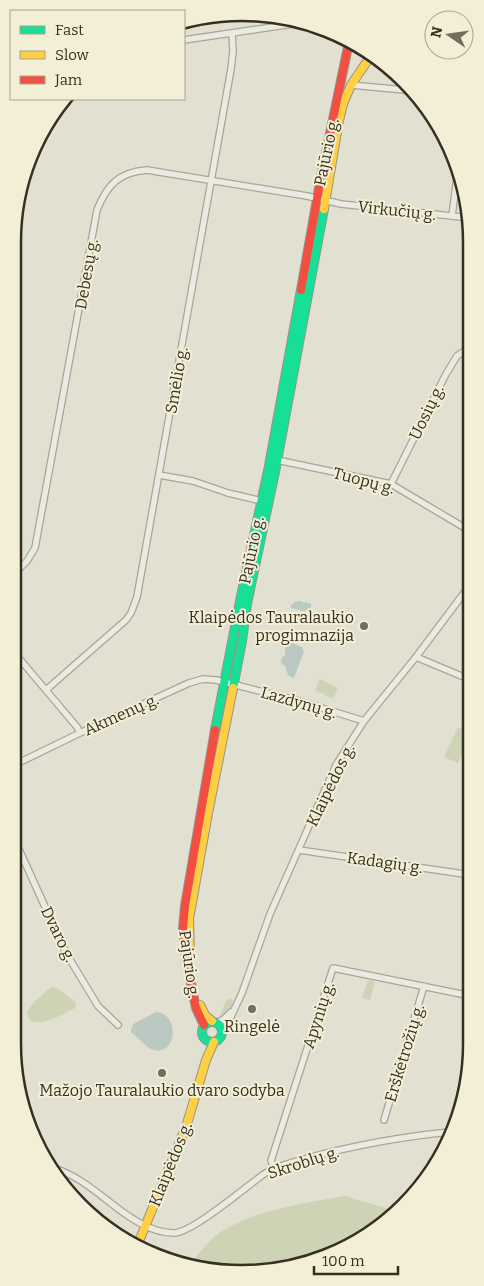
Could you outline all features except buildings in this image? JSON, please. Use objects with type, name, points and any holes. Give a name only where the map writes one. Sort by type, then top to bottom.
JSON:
[{"type":"main road","name":"Pajūrio g.","points":[[206,1060],[205,1039],[202,1031],[204,1025],[196,1008],[184,945],[185,906],[214,735],[269,466],[317,198],[348,49]]},
{"type":"main road","points":[[338,125],[343,104],[351,86],[368,60]]},
{"type":"main road","name":"Pajūrio g.","points":[[200,1082],[206,1060],[214,1042],[220,1038],[222,1033],[217,1024],[200,1007],[198,1001],[190,956],[189,919],[242,641],[247,604],[277,460],[326,200],[338,125],[343,75]]},
{"type":"main road","points":[[204,1025],[217,1024]]},
{"type":"main road","points":[[205,1039],[214,1042]]},
{"type":"main road","name":"Klaipėdos g.","points":[[139,1239],[186,1126],[200,1082]]},
{"type":"street","points":[[185,40],[285,25]]},
{"type":"street","name":"Smėlio g.","points":[[46,690],[119,627],[131,613],[137,597],[231,69],[232,33]]},
{"type":"street","points":[[351,86],[402,90]]},
{"type":"street","name":"Debesų g.","points":[[21,568],[27,562],[35,548],[98,210],[108,188],[127,174],[146,170],[326,200]]},
{"type":"street","points":[[452,216],[456,187]]},
{"type":"street","name":"Virkučių g.","points":[[326,200],[371,208],[461,217]]},
{"type":"street","name":"Uosių g.","points":[[391,484],[446,374],[458,356],[463,352]]},
{"type":"street","name":"Tuopų g.","points":[[277,460],[391,484],[463,527]]},
{"type":"street","points":[[159,475],[193,481],[228,493],[262,501]]},
{"type":"street","name":"Klaipėdos g.","points":[[217,1024],[228,1023],[250,972],[270,914],[336,765],[364,721],[416,657],[463,594]]},
{"type":"street","points":[[416,657],[463,677]]},
{"type":"street","points":[[21,661],[80,733]]},
{"type":"street","name":"Akmenų g.","points":[[21,762],[189,683],[210,678],[234,684]]},
{"type":"street","name":"Lazdynų g.","points":[[234,684],[364,721]]},
{"type":"street","name":"Kadagių g.","points":[[299,850],[463,874]]},
{"type":"street","name":"Dvaro g.","points":[[21,854],[66,953],[98,1006],[118,1025]]},
{"type":"street","name":"Apynių g.","points":[[274,1168],[271,1161],[333,968],[463,994]]},
{"type":"street","name":"Erškėtrožių g.","points":[[384,1120],[424,986]]},
{"type":"street","name":"Skroblų g.","points":[[61,1171],[74,1176],[134,1220],[162,1231],[174,1233],[194,1226],[274,1168],[347,1149],[444,1133]]},
{"type":"green space","points":[[320,679],[338,688],[333,699],[315,690]]},
{"type":"green space","points":[[458,727],[463,729],[463,752],[458,763],[444,757]]},
{"type":"green space","points":[[368,980],[375,982],[370,1000],[362,998]]},
{"type":"green space","points":[[51,987],[57,988],[74,1001],[76,1003],[75,1008],[48,1021],[34,1022],[29,1019],[27,1012],[35,1001]]},
{"type":"green space","points":[[229,998],[233,1000],[230,1009],[224,1016],[218,1019],[226,1001]]},
{"type":"green space","points":[[345,1196],[389,1209],[365,1228],[340,1242],[313,1253],[285,1261],[242,1265],[194,1260],[215,1236],[233,1225],[248,1218],[296,1205]]},
{"type":"shaded area","points":[[299,601],[311,604],[310,610],[303,611],[291,608],[291,605]]},
{"type":"shaded area","points":[[289,642],[302,647],[304,652],[293,678],[288,675],[285,666],[281,662],[282,657],[285,656],[285,645]]},
{"type":"shaded area","points":[[156,1012],[162,1013],[167,1017],[173,1032],[170,1044],[158,1051],[150,1049],[131,1032],[132,1026],[135,1023]]},
{"type":"traffic: fast","points":[[233,688],[247,604],[275,472],[324,209]]},
{"type":"traffic: fast","points":[[215,730],[269,466],[301,290]]},
{"type":"traffic: fast","points":[[212,1022],[219,1025],[222,1032],[219,1039],[212,1042],[205,1039],[202,1032],[205,1025],[212,1022]]},
{"type":"traffic: slow","points":[[338,125],[343,104],[351,85],[368,60]]},
{"type":"traffic: slow","points":[[324,209],[339,120]]},
{"type":"traffic: slow","points":[[190,952],[189,919],[233,688]]},
{"type":"traffic: slow","points":[[200,1005],[205,1015],[212,1021]]},
{"type":"traffic: slow","points":[[140,1239],[186,1127],[206,1060],[214,1042]]},
{"type":"traffic: jam","points":[[301,290],[320,182],[348,48]]},
{"type":"traffic: jam","points":[[204,1025],[196,1008],[187,964],[183,929],[185,906],[215,730]]},
{"type":"place","name":"Klaipėdos Tauralaukio progimnazija","points":[[364,626]]},
{"type":"place","name":"Ringelė","points":[[252,1009]]},
{"type":"place","name":"Mažojo Tauralaukio dvaro sodyba","points":[[162,1073]]}]
